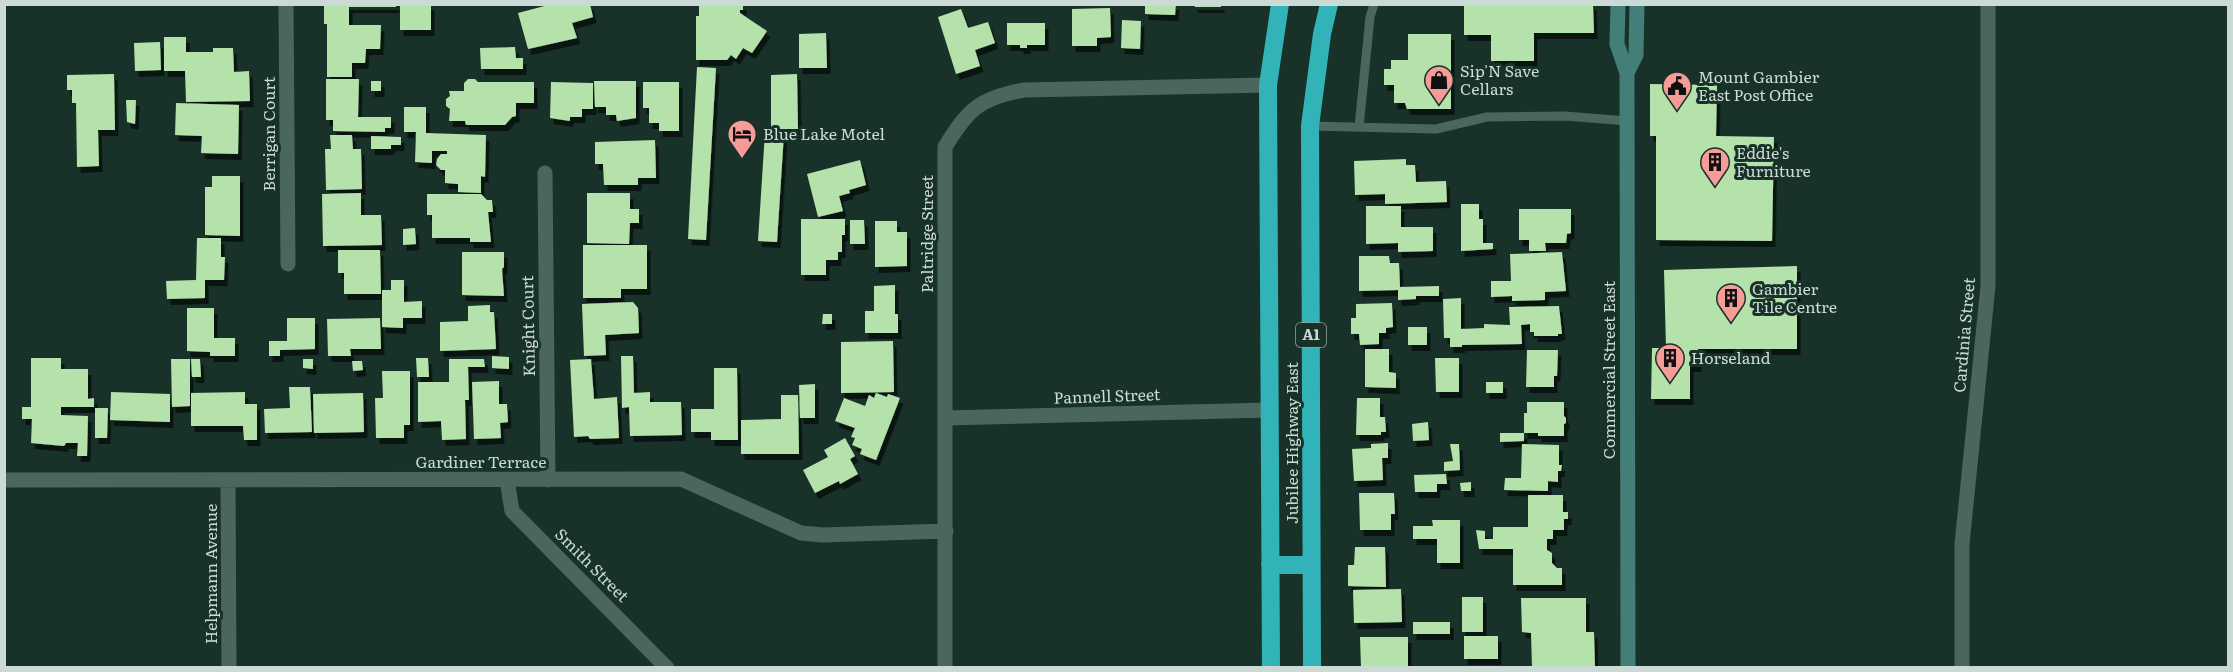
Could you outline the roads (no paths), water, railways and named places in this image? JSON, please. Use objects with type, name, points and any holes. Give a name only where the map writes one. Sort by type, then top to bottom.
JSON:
[{"type":"highway","name":"Jubilee Highway East","points":[[1271,668],[1268,85],[1280,4]]},
{"type":"highway","name":"Jubilee Highway East","points":[[1312,668],[1310,126],[1316,74],[1329,4]]},
{"type":"highway","points":[[1270,565],[1311,565]]},
{"type":"street","name":"Berrigan Court","points":[[286,4],[288,264]]},
{"type":"street","name":"Commercial Street East","points":[[1618,4],[1617,44],[1627,73],[1628,668]]},
{"type":"street","name":"Commercial Street East","points":[[1627,73],[1636,55],[1637,4]]},
{"type":"street","name":"Cardinia Street","points":[[1962,668],[1962,544],[1988,286],[1988,4]]},
{"type":"street","name":"Paltridge Street","points":[[945,668],[945,147],[957,127],[974,107],[998,95],[1024,90],[1268,85]]},
{"type":"street","name":"Knight Court","points":[[545,172],[548,480]]},
{"type":"street","name":"Pannell Street","points":[[945,418],[1269,410]]},
{"type":"street","name":"Gardiner Terrace","points":[[4,480],[681,479],[801,533],[823,535],[946,531]]},
{"type":"street","name":"Helpmann Avenue","points":[[228,480],[229,668]]},
{"type":"street","name":"Smith Street","points":[[507,480],[512,511],[667,668]]},
{"type":"lane","points":[[1359,127],[1370,17],[1374,4]]},
{"type":"lane","points":[[1310,126],[1436,129],[1487,117],[1565,116],[1627,121]]},
{"type":"place","name":"Sip'N Save Cellars","points":[[1439,106]]},
{"type":"place","name":"Mount Gambier East Post Office","points":[[1677,112]]},
{"type":"place","name":"Blue Lake Motel","points":[[742,160]]},
{"type":"place","name":"Eddie's Furniture","points":[[1715,188]]},
{"type":"place","name":"Gambier Tile Centre","points":[[1731,324]]},
{"type":"place","name":"Horseland","points":[[1670,384]]}]
